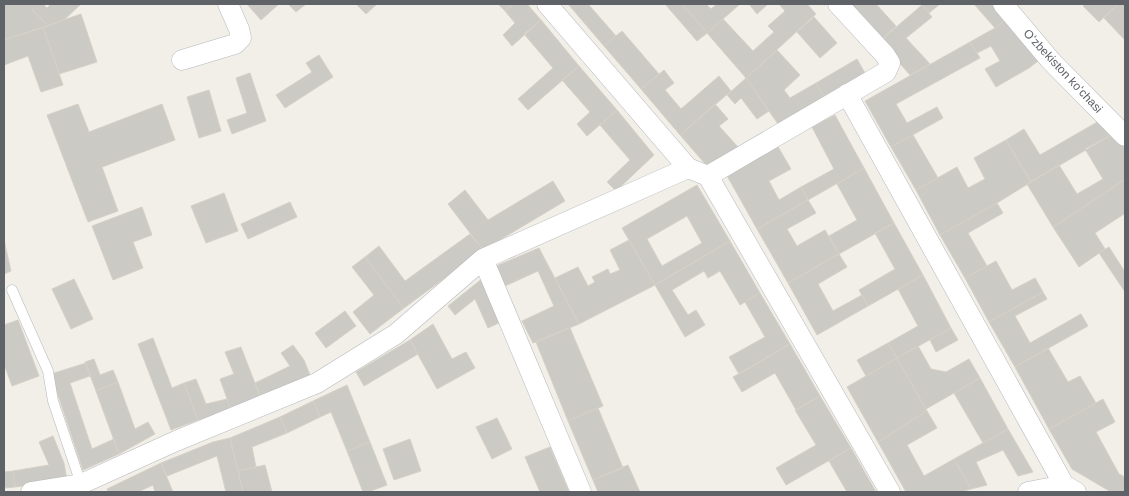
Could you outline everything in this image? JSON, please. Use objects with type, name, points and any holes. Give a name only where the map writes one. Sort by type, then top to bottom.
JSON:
[{"type":"street","points":[[182,60],[235,44],[241,38],[228,4]]},
{"type":"street","points":[[547,4],[688,168],[708,176],[890,492]]},
{"type":"street","points":[[708,176],[886,72],[890,63],[885,55],[838,4]]},
{"type":"street","name":"Oʻzbekiston koʻchasi","points":[[1003,4],[1051,61],[1125,136]]},
{"type":"street","points":[[847,94],[1070,489],[1028,492]]},
{"type":"street","points":[[31,492],[81,484],[176,441],[317,383],[396,334],[483,259],[688,168]]},
{"type":"street","points":[[483,259],[581,492]]},
{"type":"lane","points":[[12,290],[48,371],[53,401],[81,484]]},
{"type":"building","points":[[4,4],[27,4],[48,26],[4,40]]},
{"type":"building","points":[[27,4],[43,4],[47,8],[51,4],[81,4],[64,20],[48,26]]},
{"type":"building","points":[[247,4],[279,4],[261,20]]},
{"type":"building","points":[[288,4],[306,4],[296,12]]},
{"type":"building","points":[[356,4],[377,4],[366,14]]},
{"type":"building","points":[[498,4],[513,4],[505,11]]},
{"type":"building","points":[[513,4],[527,4],[541,20],[512,46],[503,35],[515,23],[505,11]]},
{"type":"building","points":[[568,4],[588,4],[616,36],[604,46]]},
{"type":"building","points":[[665,4],[682,4],[707,33],[697,41]]},
{"type":"building","points":[[682,4],[706,4],[711,9],[717,4],[740,4],[707,33]]},
{"type":"building","points":[[749,4],[768,4],[757,14]]},
{"type":"building","points":[[779,4],[807,4],[816,14],[746,78],[707,33],[723,19],[753,51],[774,32],[768,26],[785,11]]},
{"type":"building","points":[[850,4],[876,4],[896,26],[880,41]]},
{"type":"building","points":[[921,4],[940,4],[929,13]]},
{"type":"building","points":[[974,4],[996,4],[1007,18],[995,28]]},
{"type":"building","points":[[1086,4],[1118,4],[1099,22],[1083,6]]},
{"type":"building","points":[[1118,4],[1125,4],[1125,40],[1104,18]]},
{"type":"building","points":[[922,5],[932,17],[906,38],[930,64],[910,75],[880,41]]},
{"type":"building","points":[[81,14],[97,62],[59,74],[43,27]]},
{"type":"building","points":[[814,17],[837,43],[820,58],[797,32]]},
{"type":"building","points":[[1007,18],[1042,58],[1029,68],[996,87],[985,69],[1000,61],[991,46],[977,53],[970,42],[995,28]]},
{"type":"building","points":[[541,20],[579,66],[528,110],[518,99],[553,68],[524,34]]},
{"type":"building","points":[[43,27],[63,85],[41,92],[28,56],[4,65],[4,40]]},
{"type":"building","points":[[622,31],[659,74],[641,89],[604,46]]},
{"type":"building","points":[[970,42],[980,58],[896,104],[907,123],[937,107],[943,118],[891,147],[865,101]]},
{"type":"building","points":[[777,50],[800,75],[784,90],[790,98],[816,83],[824,97],[778,124],[746,78]]},
{"type":"building","points":[[319,55],[333,77],[285,108],[276,95],[312,72],[306,63]]},
{"type":"building","points":[[857,59],[865,73],[824,97],[816,83]]},
{"type":"building","points":[[579,66],[617,110],[587,136],[577,124],[590,112],[562,80]]},
{"type":"building","points":[[664,70],[674,83],[665,90],[681,109],[719,76],[731,91],[680,135],[641,89]]},
{"type":"building","points":[[250,73],[266,121],[232,134],[227,120],[247,113],[236,78]]},
{"type":"building","points":[[746,78],[769,111],[757,119],[741,98],[735,104],[727,95]]},
{"type":"building","points":[[209,90],[221,131],[199,138],[187,97]]},
{"type":"building","points":[[78,104],[89,132],[162,104],[175,140],[102,167],[118,211],[88,222],[47,115]]},
{"type":"building","points":[[715,104],[728,119],[719,126],[738,147],[707,166],[680,135]]},
{"type":"building","points":[[617,110],[654,155],[616,191],[607,182],[630,160],[600,125]]},
{"type":"building","points":[[835,115],[864,168],[808,200],[801,187],[834,169],[812,127]]},
{"type":"building","points":[[1099,121],[1113,134],[1031,182],[1006,140],[1024,129],[1040,155]]},
{"type":"building","points":[[1113,134],[1125,147],[1125,179],[1053,227],[1027,184],[1059,165],[1077,194],[1103,179],[1085,149]]},
{"type":"building","points":[[913,135],[938,178],[916,190],[891,147]]},
{"type":"building","points":[[1006,140],[1031,182],[940,235],[916,190],[957,167],[968,188],[985,179],[974,158]]},
{"type":"building","points":[[777,145],[791,169],[769,181],[779,200],[801,187],[808,200],[757,229],[726,174]]},
{"type":"building","points":[[864,168],[894,223],[839,254],[829,236],[857,220],[837,184]]},
{"type":"building","points":[[1125,179],[1125,215],[1095,233],[1105,249],[1079,267],[1053,227]]},
{"type":"building","points":[[553,181],[565,201],[483,250],[448,204],[465,190],[488,220]]},
{"type":"building","points":[[697,185],[730,241],[655,285],[622,228]],"holes":[[[687,216],[702,243],[662,266],[647,239]]]},
{"type":"building","points":[[224,193],[238,231],[206,243],[191,206]]},
{"type":"building","points":[[808,200],[816,213],[787,229],[797,246],[825,230],[839,254],[788,283],[757,229]]},
{"type":"building","points":[[290,202],[297,217],[248,239],[241,224]]},
{"type":"building","points":[[997,203],[1003,213],[968,233],[987,266],[965,278],[940,235]]},
{"type":"building","points":[[142,207],[152,235],[133,242],[143,268],[113,280],[92,226]]},
{"type":"building","points":[[894,223],[923,275],[868,306],[859,290],[895,269],[875,233]]},
{"type":"building","points":[[470,234],[483,250],[404,308],[365,257],[379,246],[405,281]]},
{"type":"building","points":[[4,240],[11,271],[4,274]]},
{"type":"building","points":[[629,240],[655,285],[579,324],[555,278],[578,267],[588,286],[595,282],[592,277],[608,269],[610,274],[620,270],[610,250]]},
{"type":"building","points":[[730,241],[760,293],[740,305],[720,271],[708,278],[704,271],[672,290],[688,315],[696,310],[705,325],[685,337],[655,285]]},
{"type":"building","points":[[1109,247],[1125,272],[1125,292],[1099,253]]},
{"type":"building","points":[[539,248],[579,324],[533,343],[522,321],[554,306],[538,271],[505,286],[496,266]]},
{"type":"building","points":[[839,254],[847,267],[818,284],[833,311],[862,295],[868,306],[817,335],[788,283]]},
{"type":"building","points":[[365,257],[404,308],[370,334],[353,312],[374,295],[352,267]]},
{"type":"building","points":[[996,261],[1012,290],[1035,278],[1043,292],[989,322],[965,278]]},
{"type":"building","points":[[923,275],[951,328],[897,358],[888,343],[918,326],[898,289]]},
{"type":"building","points":[[483,278],[503,321],[488,328],[475,299],[455,315],[448,306]]},
{"type":"building","points":[[74,279],[93,319],[71,329],[52,289]]},
{"type":"building","points":[[1043,292],[1047,299],[1015,316],[1030,343],[1081,314],[1088,326],[1015,367],[989,322]]},
{"type":"building","points":[[760,293],[790,344],[739,374],[729,357],[765,337],[745,302]]},
{"type":"building","points":[[345,311],[356,326],[326,348],[315,333]]},
{"type":"building","points":[[18,320],[39,376],[12,386],[4,364],[4,325]]},
{"type":"building","points":[[433,324],[452,359],[466,352],[475,368],[437,389],[410,340]]},
{"type":"building","points":[[570,328],[603,406],[568,421],[536,342]]},
{"type":"building","points":[[951,328],[958,340],[936,352],[930,340]]},
{"type":"building","points":[[153,338],[172,388],[184,383],[198,420],[171,430],[138,344]]},
{"type":"building","points":[[410,340],[418,354],[364,386],[356,372]]},
{"type":"building","points":[[888,343],[897,358],[866,376],[857,360]]},
{"type":"building","points":[[790,344],[820,396],[796,410],[775,373],[742,392],[733,377]]},
{"type":"building","points":[[293,345],[304,360],[310,375],[261,399],[255,383],[290,366],[281,353]]},
{"type":"building","points":[[918,346],[931,369],[946,372],[969,359],[980,378],[926,409],[897,358]]},
{"type":"building","points":[[241,347],[261,399],[231,410],[220,379],[234,374],[225,352]]},
{"type":"building","points":[[1048,348],[1068,382],[1080,376],[1096,403],[1049,429],[1015,367]]},
{"type":"building","points":[[897,358],[927,411],[878,442],[847,387]]},
{"type":"building","points":[[94,359],[100,375],[113,370],[118,382],[96,391],[85,362]]},
{"type":"building","points":[[86,363],[90,376],[70,383],[92,449],[114,439],[119,454],[83,470],[51,374]]},
{"type":"building","points":[[980,378],[1008,429],[983,443],[954,393]]},
{"type":"building","points":[[196,379],[206,404],[227,399],[231,410],[198,420],[184,383]]},
{"type":"building","points":[[118,382],[135,429],[148,422],[155,434],[119,454],[96,391]]},
{"type":"building","points":[[347,385],[370,442],[347,451],[331,412],[320,417],[313,401]]},
{"type":"building","points":[[820,396],[851,448],[786,485],[776,468],[816,445],[795,410]]},
{"type":"building","points":[[1103,399],[1115,422],[1096,432],[1119,474],[1125,477],[1125,492],[1111,492],[1072,469],[1049,429]]},
{"type":"building","points":[[313,401],[320,417],[287,433],[280,417]]},
{"type":"building","points":[[598,408],[623,468],[593,480],[568,421]]},
{"type":"building","points":[[927,411],[937,428],[907,445],[924,476],[954,459],[971,489],[960,492],[906,492],[878,442]]},
{"type":"building","points":[[280,417],[287,433],[252,447],[256,467],[238,471],[230,438]]},
{"type":"building","points":[[497,418],[512,449],[492,459],[476,427]]},
{"type":"building","points":[[1008,429],[1033,472],[1018,476],[1003,450],[976,462],[987,485],[971,489],[954,459]]},
{"type":"building","points":[[53,436],[64,463],[67,480],[15,487],[13,471],[49,465],[39,442]]},
{"type":"building","points":[[230,438],[243,492],[226,492],[217,456],[167,476],[161,463],[213,442]]},
{"type":"building","points":[[410,439],[421,471],[394,480],[383,449]]},
{"type":"building","points":[[370,442],[387,485],[363,492],[347,451]]},
{"type":"building","points":[[550,447],[569,492],[540,492],[525,457]]},
{"type":"building","points":[[851,448],[876,492],[847,492],[829,461]]},
{"type":"building","points":[[161,463],[173,492],[155,492],[153,485],[138,492],[108,492],[107,489]]},
{"type":"building","points":[[265,465],[272,492],[243,492],[238,471]]},
{"type":"building","points":[[628,465],[640,492],[598,492],[593,480]]},
{"type":"building","points":[[13,471],[15,487],[4,488],[4,472]]}]
